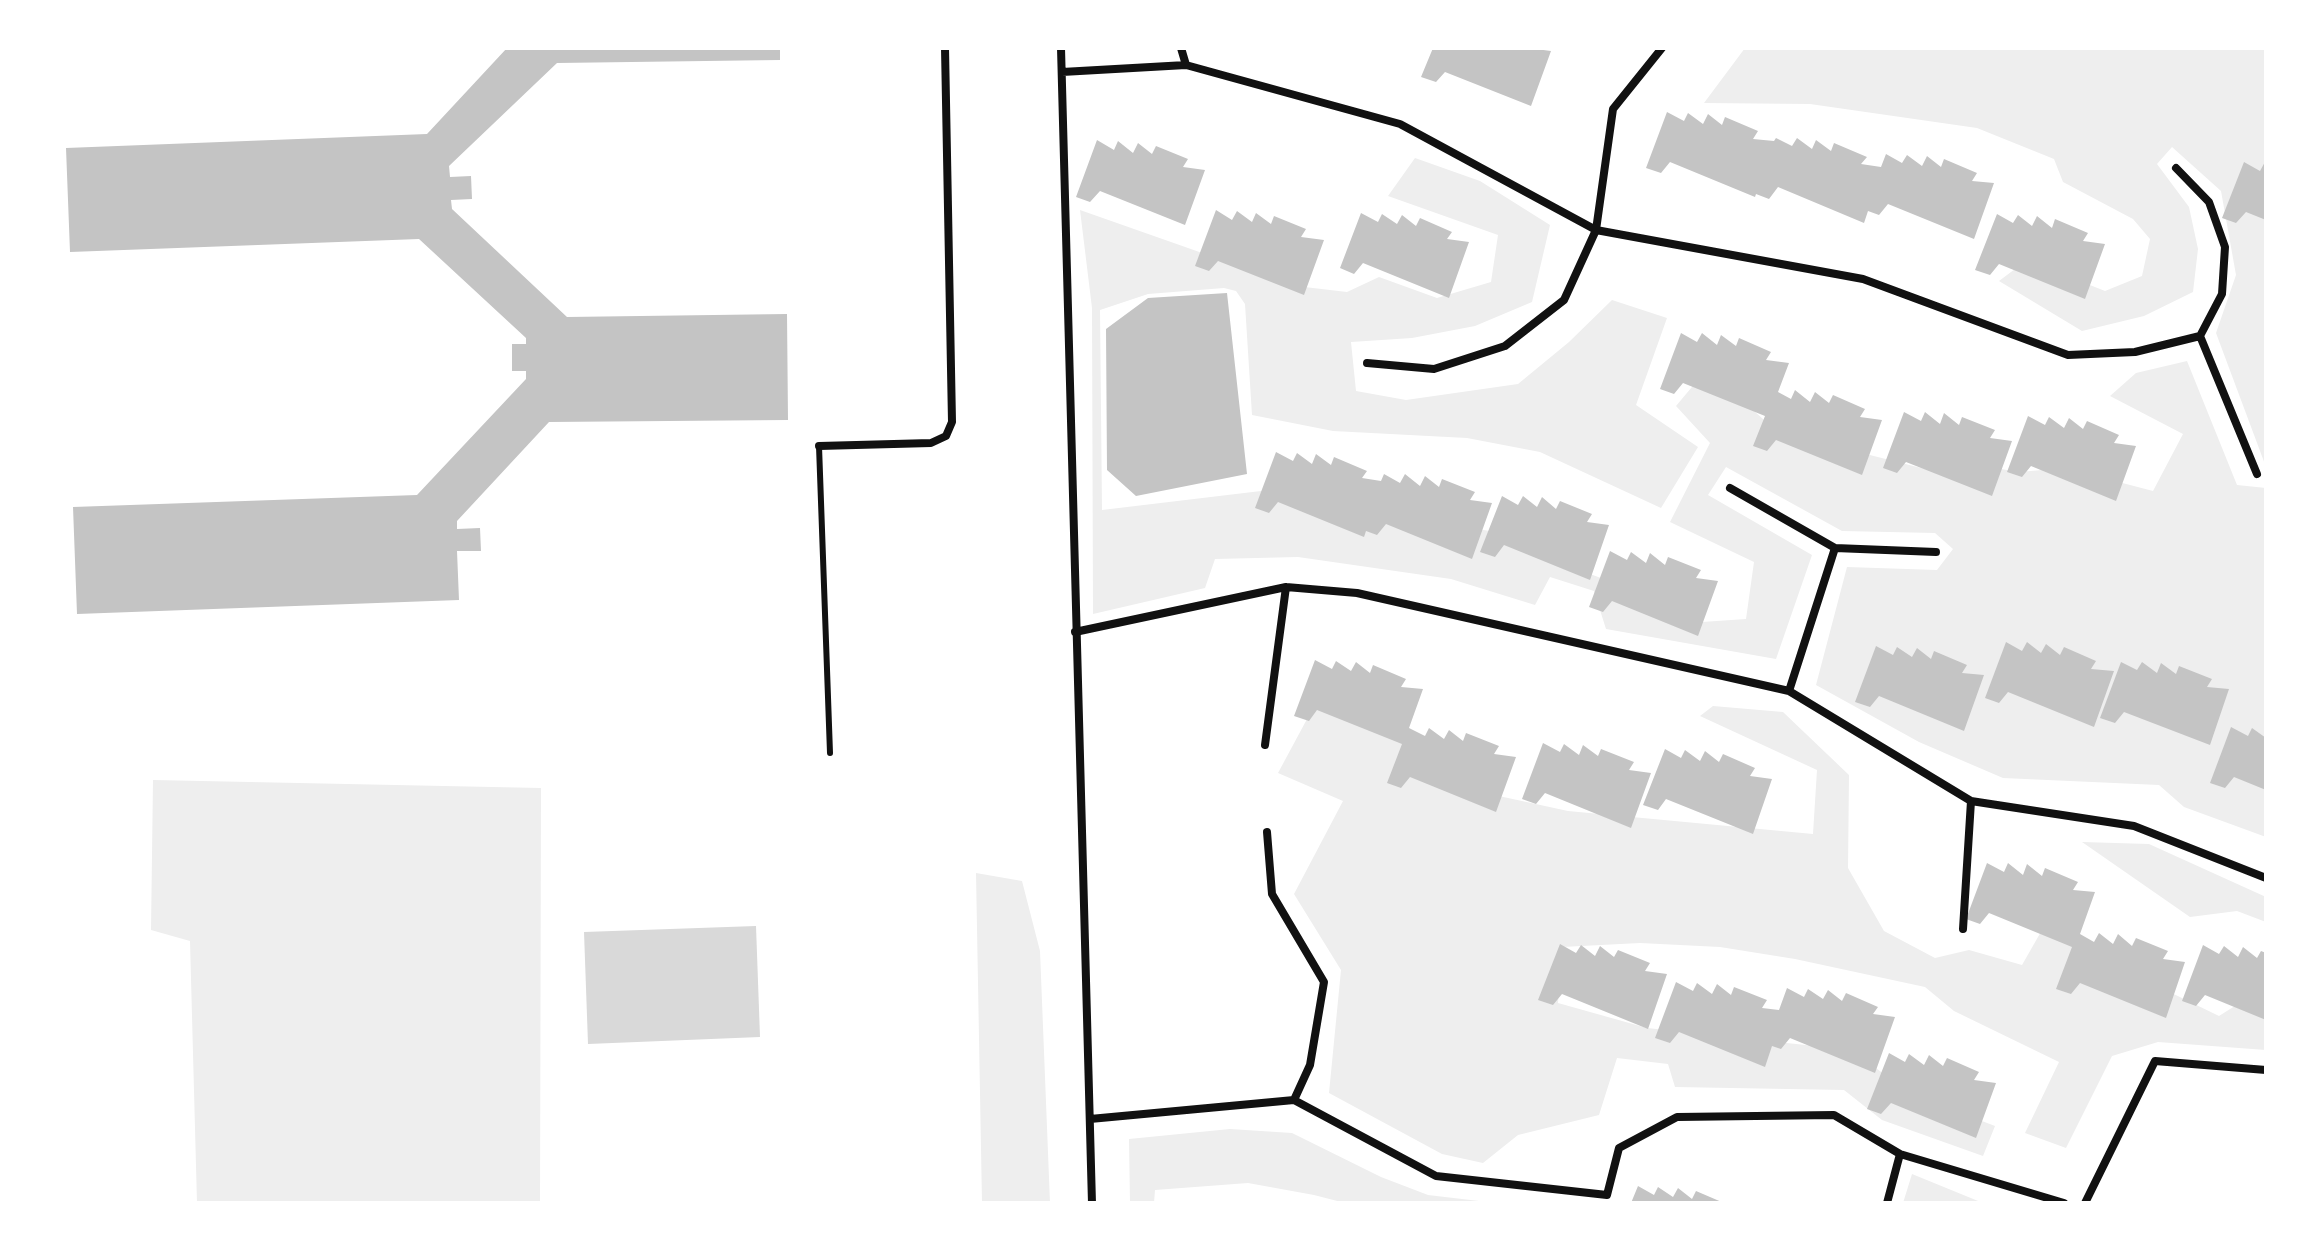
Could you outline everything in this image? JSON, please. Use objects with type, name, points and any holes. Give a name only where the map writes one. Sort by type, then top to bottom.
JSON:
[{"type":"street","points":[[819,446],[931,443],[946,436],[952,422],[945,48]]},
{"type":"street","points":[[1061,48],[1092,1203]]},
{"type":"street","points":[[1181,48],[1186,65]]},
{"type":"street","points":[[1367,363],[1434,369],[1505,346],[1564,300],[1596,230],[1613,109],[1662,48]]},
{"type":"street","points":[[1062,72],[1186,65],[1400,124],[1596,230],[1863,279],[2068,355],[2135,352],[2200,336],[2222,294],[2225,247],[2209,202],[2176,168]]},
{"type":"street","points":[[2200,336],[2257,474]]},
{"type":"street","points":[[1730,488],[1835,548],[1936,552]]},
{"type":"street","points":[[1789,691],[1835,548]]},
{"type":"street","points":[[1075,632],[1286,587],[1357,593],[1789,691],[1971,801],[2134,826],[2266,878]]},
{"type":"street","points":[[1265,745],[1286,587]]},
{"type":"street","points":[[1963,929],[1971,801]]},
{"type":"street","points":[[1267,832],[1272,894],[1324,982],[1310,1065],[1294,1100]]},
{"type":"street","points":[[2085,1203],[2155,1061],[2266,1070]]},
{"type":"street","points":[[1090,1119],[1294,1100],[1436,1176],[1606,1199],[1619,1148],[1677,1117],[1834,1115],[1900,1154],[2064,1203]]},
{"type":"street","points":[[1887,1203],[1900,1154]]},
{"type":"lane","points":[[819,446],[830,753]]},
{"type":"shaded area","points":[[1745,48],[2266,48],[2266,467],[2216,333],[2236,275],[2221,191],[2172,147],[2157,164],[2189,207],[2198,249],[2193,292],[2144,316],[2082,331],[1999,281],[2027,260],[2105,291],[2142,276],[2150,239],[2133,219],[2063,182],[2054,159],[1977,128],[1810,104],[1704,103]]},
{"type":"shaded area","points":[[1415,158],[1480,181],[1550,225],[1532,302],[1475,326],[1412,338],[1351,342],[1356,391],[1406,400],[1518,384],[1569,342],[1612,300],[1667,318],[1636,405],[1698,447],[1661,508],[1540,452],[1467,438],[1333,431],[1252,415],[1245,304],[1236,291],[1224,288],[1148,294],[1100,310],[1102,510],[1261,491],[1341,519],[1415,519],[1546,540],[1566,565],[1625,587],[1702,622],[1746,619],[1754,562],[1670,522],[1710,443],[1676,406],[1707,369],[1791,444],[1858,452],[1937,472],[1965,463],[2019,472],[2065,468],[2153,491],[2183,434],[2110,396],[2136,373],[2187,361],[2237,485],[2266,488],[2266,837],[2184,807],[2159,785],[2003,778],[1919,742],[1816,685],[1847,567],[1937,570],[1953,549],[1935,533],[1842,531],[1726,467],[1708,495],[1812,555],[1776,659],[1606,629],[1594,591],[1550,577],[1535,605],[1451,579],[1298,557],[1215,559],[1205,588],[1093,614],[1092,308],[1080,210],[1296,286],[1347,292],[1379,277],[1437,298],[1491,282],[1498,235],[1388,196]]},
{"type":"shaded area","points":[[1321,693],[1485,793],[1568,811],[1813,834],[1817,770],[1700,716],[1713,706],[1783,712],[1849,775],[1848,868],[1884,931],[1935,958],[1969,950],[2022,965],[2042,930],[2219,1016],[2257,992],[2266,995],[2266,1050],[2158,1042],[2112,1056],[2066,1148],[2025,1133],[2059,1062],[1954,1011],[1925,987],[1795,959],[1720,947],[1640,943],[1562,947],[1558,1003],[1647,1028],[1852,1050],[1909,1093],[1995,1126],[1983,1156],[1882,1120],[1844,1090],[1675,1087],[1668,1064],[1617,1058],[1599,1115],[1518,1135],[1483,1163],[1442,1154],[1329,1093],[1341,970],[1294,894],[1343,801],[1278,773]]},
{"type":"shaded area","points":[[153,780],[541,788],[540,1203],[197,1203],[190,941],[151,930]]},
{"type":"shaded area","points":[[2082,842],[2149,844],[2266,897],[2266,922],[2237,911],[2190,917]]},
{"type":"shaded area","points":[[976,873],[1022,881],[1040,951],[1050,1203],[982,1203]]},
{"type":"shaded area","points":[[756,926],[760,1037],[588,1044],[584,932]]},
{"type":"shaded area","points":[[1230,1129],[1292,1133],[1381,1177],[1428,1195],[1496,1203],[1345,1203],[1248,1183],[1155,1190],[1154,1203],[1130,1203],[1129,1139]]},
{"type":"shaded area","points":[[1912,1174],[1983,1203],[1903,1203]]},
{"type":"building","points":[[507,48],[780,48],[780,60],[557,63],[449,166],[450,177],[471,176],[472,199],[451,200],[452,209],[567,317],[787,314],[788,420],[549,422],[457,521],[457,529],[480,528],[481,551],[457,551],[459,600],[77,614],[73,507],[417,495],[526,379],[526,371],[512,371],[512,344],[526,344],[526,338],[419,239],[70,252],[66,148],[427,134]]},
{"type":"building","points":[[1433,48],[1528,48],[1551,51],[1531,106],[1445,72],[1436,82],[1421,77]]},
{"type":"building","points":[[1667,112],[1684,121],[1688,113],[1703,124],[1708,114],[1722,125],[1725,117],[1758,131],[1753,139],[1774,141],[1776,138],[1792,146],[1797,138],[1812,149],[1816,140],[1831,151],[1834,143],[1867,157],[1861,164],[1881,167],[1886,154],[1902,163],[1907,155],[1922,166],[1927,156],[1941,167],[1944,159],[1977,173],[1972,181],[1994,183],[1974,239],[1888,204],[1879,215],[1868,211],[1864,223],[1778,187],[1769,199],[1756,194],[1755,197],[1670,162],[1661,173],[1646,168]]},
{"type":"building","points":[[1097,140],[1114,150],[1118,141],[1133,153],[1138,143],[1152,154],[1156,146],[1188,159],[1183,167],[1205,170],[1185,225],[1100,191],[1090,202],[1076,197]]},
{"type":"building","points":[[2266,160],[2266,220],[2246,212],[2236,223],[2222,218],[2244,162],[2260,171]]},
{"type":"building","points":[[1216,210],[1232,220],[1237,211],[1252,222],[1256,213],[1271,224],[1274,216],[1306,229],[1301,237],[1324,240],[1304,295],[1218,261],[1209,271],[1195,266]]},
{"type":"building","points":[[1361,213],[1378,222],[1382,214],[1397,224],[1402,215],[1416,226],[1420,218],[1452,232],[1447,239],[1469,242],[1449,298],[1363,263],[1354,274],[1340,268]]},
{"type":"building","points":[[1997,214],[2013,223],[2018,215],[2032,226],[2037,216],[2052,228],[2055,219],[2088,233],[2083,241],[2105,244],[2085,299],[1999,264],[1990,275],[1975,270]]},
{"type":"building","points":[[1227,293],[1247,474],[1136,496],[1107,470],[1106,329],[1148,298]]},
{"type":"building","points":[[1681,333],[1697,342],[1702,333],[1717,345],[1721,335],[1736,346],[1739,338],[1771,352],[1766,360],[1789,363],[1778,392],[1791,399],[1795,390],[1810,402],[1815,392],[1829,403],[1833,395],[1865,409],[1860,417],[1882,420],[1862,475],[1776,440],[1767,451],[1753,446],[1765,416],[1683,383],[1674,394],[1660,389]]},
{"type":"building","points":[[1904,412],[1921,421],[1925,412],[1940,424],[1944,413],[1959,425],[1962,417],[1995,430],[1990,438],[2012,441],[1992,496],[1906,462],[1897,473],[1883,468]]},
{"type":"building","points":[[2028,416],[2045,425],[2049,417],[2064,428],[2069,418],[2083,429],[2087,421],[2119,435],[2114,443],[2136,446],[2116,501],[2031,466],[2022,477],[2007,472]]},
{"type":"building","points":[[1276,452],[1293,461],[1297,453],[1312,464],[1316,454],[1331,465],[1334,457],[1367,471],[1362,478],[1381,481],[1384,474],[1400,483],[1405,474],[1420,486],[1425,476],[1439,487],[1442,479],[1475,492],[1470,500],[1492,503],[1472,559],[1386,524],[1377,535],[1366,531],[1364,537],[1278,502],[1269,513],[1255,508]]},
{"type":"building","points":[[1502,496],[1518,505],[1523,496],[1537,507],[1542,497],[1556,509],[1560,501],[1592,514],[1587,522],[1609,525],[1590,580],[1504,545],[1495,557],[1480,552]]},
{"type":"building","points":[[1610,551],[1627,560],[1631,552],[1646,563],[1650,553],[1665,565],[1668,557],[1701,570],[1696,578],[1718,581],[1698,636],[1612,601],[1603,612],[1589,607]]},
{"type":"building","points":[[2006,642],[2022,651],[2027,642],[2041,653],[2046,644],[2060,655],[2064,647],[2096,661],[2091,669],[2114,671],[2094,727],[2008,692],[1999,703],[1985,698]]},
{"type":"building","points":[[1876,646],[1893,655],[1897,647],[1912,657],[1917,648],[1931,659],[1934,651],[1967,665],[1962,673],[1984,675],[1964,731],[1879,696],[1870,707],[1855,702]]},
{"type":"building","points":[[1315,660],[1332,669],[1336,661],[1351,671],[1356,662],[1370,673],[1373,665],[1406,679],[1401,687],[1423,689],[1409,728],[1425,736],[1429,728],[1444,739],[1449,730],[1463,741],[1466,733],[1499,746],[1494,754],[1516,757],[1496,812],[1410,777],[1401,788],[1387,783],[1402,744],[1317,710],[1309,721],[1294,716]]},
{"type":"building","points":[[2121,662],[2137,670],[2142,662],[2157,673],[2161,663],[2176,674],[2179,666],[2212,679],[2207,687],[2229,689],[2210,745],[2124,712],[2115,723],[2100,718]]},
{"type":"building","points":[[2231,727],[2248,736],[2252,728],[2266,738],[2266,790],[2234,777],[2225,788],[2210,783]]},
{"type":"building","points":[[1543,743],[1560,752],[1564,744],[1579,755],[1583,745],[1598,756],[1601,749],[1634,762],[1629,770],[1651,773],[1631,828],[1545,793],[1536,804],[1522,799]]},
{"type":"building","points":[[1665,749],[1681,758],[1685,750],[1700,761],[1705,751],[1719,762],[1723,754],[1755,768],[1750,776],[1772,779],[1753,834],[1666,799],[1658,810],[1643,805]]},
{"type":"building","points":[[1987,863],[2004,872],[2008,863],[2023,875],[2027,864],[2042,876],[2045,868],[2078,882],[2073,890],[2095,892],[2080,934],[2094,942],[2099,933],[2113,944],[2118,934],[2132,946],[2136,938],[2168,951],[2163,959],[2185,962],[2166,1018],[2080,983],[2071,994],[2056,989],[2072,947],[1989,913],[1980,924],[1966,919]]},
{"type":"building","points":[[1560,944],[1576,953],[1581,945],[1595,956],[1600,946],[1614,957],[1618,950],[1650,963],[1645,971],[1667,974],[1648,1029],[1562,994],[1553,1005],[1538,1000]]},
{"type":"building","points":[[2203,945],[2219,954],[2224,946],[2238,957],[2243,947],[2257,958],[2261,951],[2266,953],[2266,1020],[2205,995],[2196,1006],[2182,1001]]},
{"type":"building","points":[[1676,982],[1693,991],[1697,983],[1712,994],[1717,984],[1731,995],[1734,987],[1767,1000],[1762,1008],[1779,1010],[1787,988],[1804,997],[1808,989],[1823,999],[1828,990],[1842,1001],[1846,993],[1878,1007],[1873,1014],[1895,1017],[1875,1073],[1790,1038],[1781,1049],[1772,1046],[1765,1067],[1679,1032],[1670,1043],[1655,1038]]},
{"type":"building","points":[[1889,1053],[1905,1062],[1909,1054],[1924,1065],[1929,1055],[1943,1066],[1947,1058],[1979,1072],[1974,1080],[1996,1083],[1976,1138],[1891,1103],[1881,1114],[1867,1109]]},
{"type":"building","points":[[1638,1186],[1654,1195],[1658,1187],[1673,1197],[1678,1188],[1692,1199],[1696,1191],[1724,1203],[1631,1203]]}]
